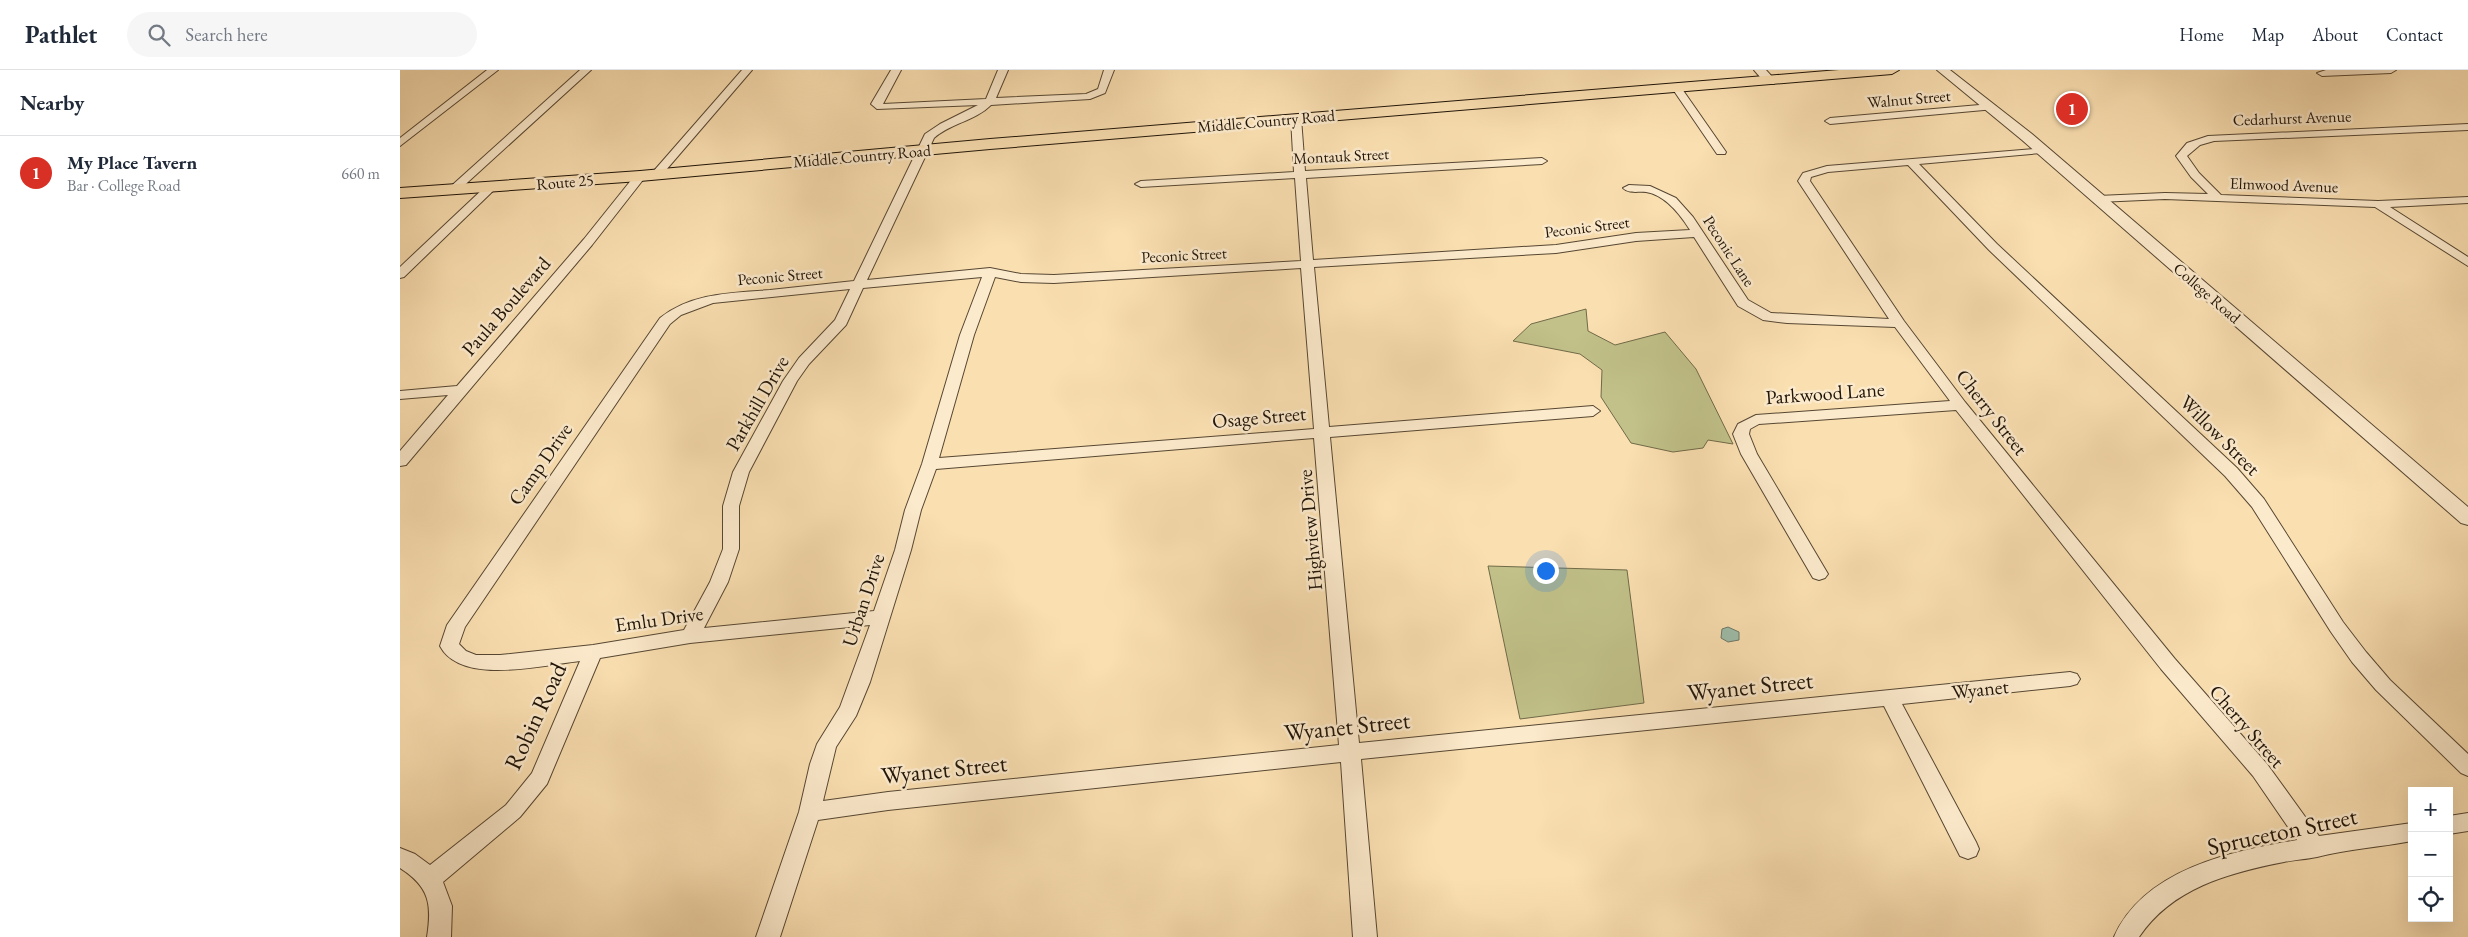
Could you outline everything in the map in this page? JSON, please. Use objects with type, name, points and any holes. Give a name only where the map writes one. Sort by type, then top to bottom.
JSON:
[{"type":"main road","name":"Middle Country Road","points":[[648,175],[1296,118],[1677,88],[1765,76],[1892,70]]},
{"type":"main road","name":"Route 25","points":[[490,188],[648,175]]},
{"type":"main road","points":[[400,193],[490,188]]},
{"type":"street","points":[[400,143],[493,70]]},
{"type":"street","points":[[453,190],[586,70]]},
{"type":"street","name":"Paula Boulevard","points":[[400,461],[588,242],[747,70]]},
{"type":"street","points":[[896,70],[878,98],[876,104],[881,107],[990,100],[1087,97],[1102,91],[1109,70]]},
{"type":"street","points":[[990,100],[1003,70]]},
{"type":"street","name":"College Road","points":[[1944,70],[1991,107],[2468,518]]},
{"type":"street","points":[[2322,73],[2391,70]]},
{"type":"street","points":[[1677,88],[1721,152]]},
{"type":"street","name":"Parkhill Drive","points":[[690,636],[719,582],[731,549],[731,506],[741,472],[790,381],[804,361],[840,322],[860,285],[922,150],[935,130],[968,115],[990,100]]},
{"type":"street","name":"Walnut Street","points":[[1830,120],[1991,107]]},
{"type":"street","name":"Highview Drive","points":[[1296,118],[1307,264],[1352,752],[1364,937]]},
{"type":"street","name":"Cedarhurst Avenue","points":[[2218,198],[2195,175],[2181,156],[2189,145],[2206,139],[2229,137],[2468,127]]},
{"type":"street","name":"Cherry Street","points":[[2041,150],[1827,169],[1807,175],[1804,181],[1899,323],[1960,405],[2168,664],[2260,770],[2315,848]]},
{"type":"street","name":"Montauk Street","points":[[1141,184],[1542,161]]},
{"type":"street","name":"Willow Street","points":[[1910,161],[1993,247],[2231,472],[2258,503],[2359,657],[2383,685],[2468,767]]},
{"type":"street","points":[[400,274],[490,188]]},
{"type":"street","name":"Peconic Lane","points":[[1629,188],[1650,189],[1672,200],[1689,219],[1743,303],[1755,311],[1768,317],[1787,319],[1899,323]]},
{"type":"street","name":"Elmwood Avenue","points":[[2098,199],[2165,196],[2378,204],[2468,200]]},
{"type":"street","points":[[2378,204],[2468,262]]},
{"type":"street","name":"Peconic Street","points":[[676,312],[693,304],[712,299],[990,272],[1021,278],[1054,279],[1556,249],[1636,237],[1697,233]]},
{"type":"street","name":"Urban Drive","points":[[768,937],[810,812],[820,764],[828,744],[849,710],[860,682],[903,550],[913,510],[930,464],[967,335],[990,272]]},
{"type":"street","name":"Camp Drive","points":[[449,646],[456,625],[509,546],[665,321],[676,312]]},
{"type":"street","points":[[400,395],[459,390]]},
{"type":"street","name":"Parkwood Lane","points":[[1819,574],[1749,454],[1741,434],[1743,427],[1756,420],[1960,405]]},
{"type":"street","name":"Osage Street","points":[[930,464],[1593,411]]},
{"type":"street","name":"Emlu Drive","points":[[449,646],[459,656],[475,662],[500,662],[593,652],[690,636],[881,617]]},
{"type":"street","name":"Robin Road","points":[[430,879],[513,811],[540,778],[593,652]]},
{"type":"street","name":"Wyanet","points":[[1890,699],[2070,679]]},
{"type":"street","points":[[1890,699],[1968,849]]},
{"type":"street","name":"Wyanet Street","points":[[810,812],[888,801],[1352,752],[1890,699]]},
{"type":"street","points":[[2453,824],[2468,822]]},
{"type":"street","name":"Spruceton Street","points":[[2126,937],[2156,901],[2167,892],[2203,874],[2258,858],[2408,833]]},
{"type":"street","points":[[400,858],[410,861],[430,879],[441,906],[439,937]]},
{"type":"green space","points":[[1586,309],[1588,331],[1615,345],[1665,332],[1696,369],[1733,444],[1708,440],[1703,448],[1673,452],[1631,443],[1601,397],[1602,370],[1580,354],[1513,341],[1531,324]]},
{"type":"green space","points":[[1488,566],[1627,570],[1644,703],[1520,719]]},
{"type":"shaded area","points":[[1728,627],[1739,632],[1739,640],[1728,642],[1721,638],[1722,629]]},
{"type":"place","name":"My Place Tavern","points":[[2072,109]]}]
